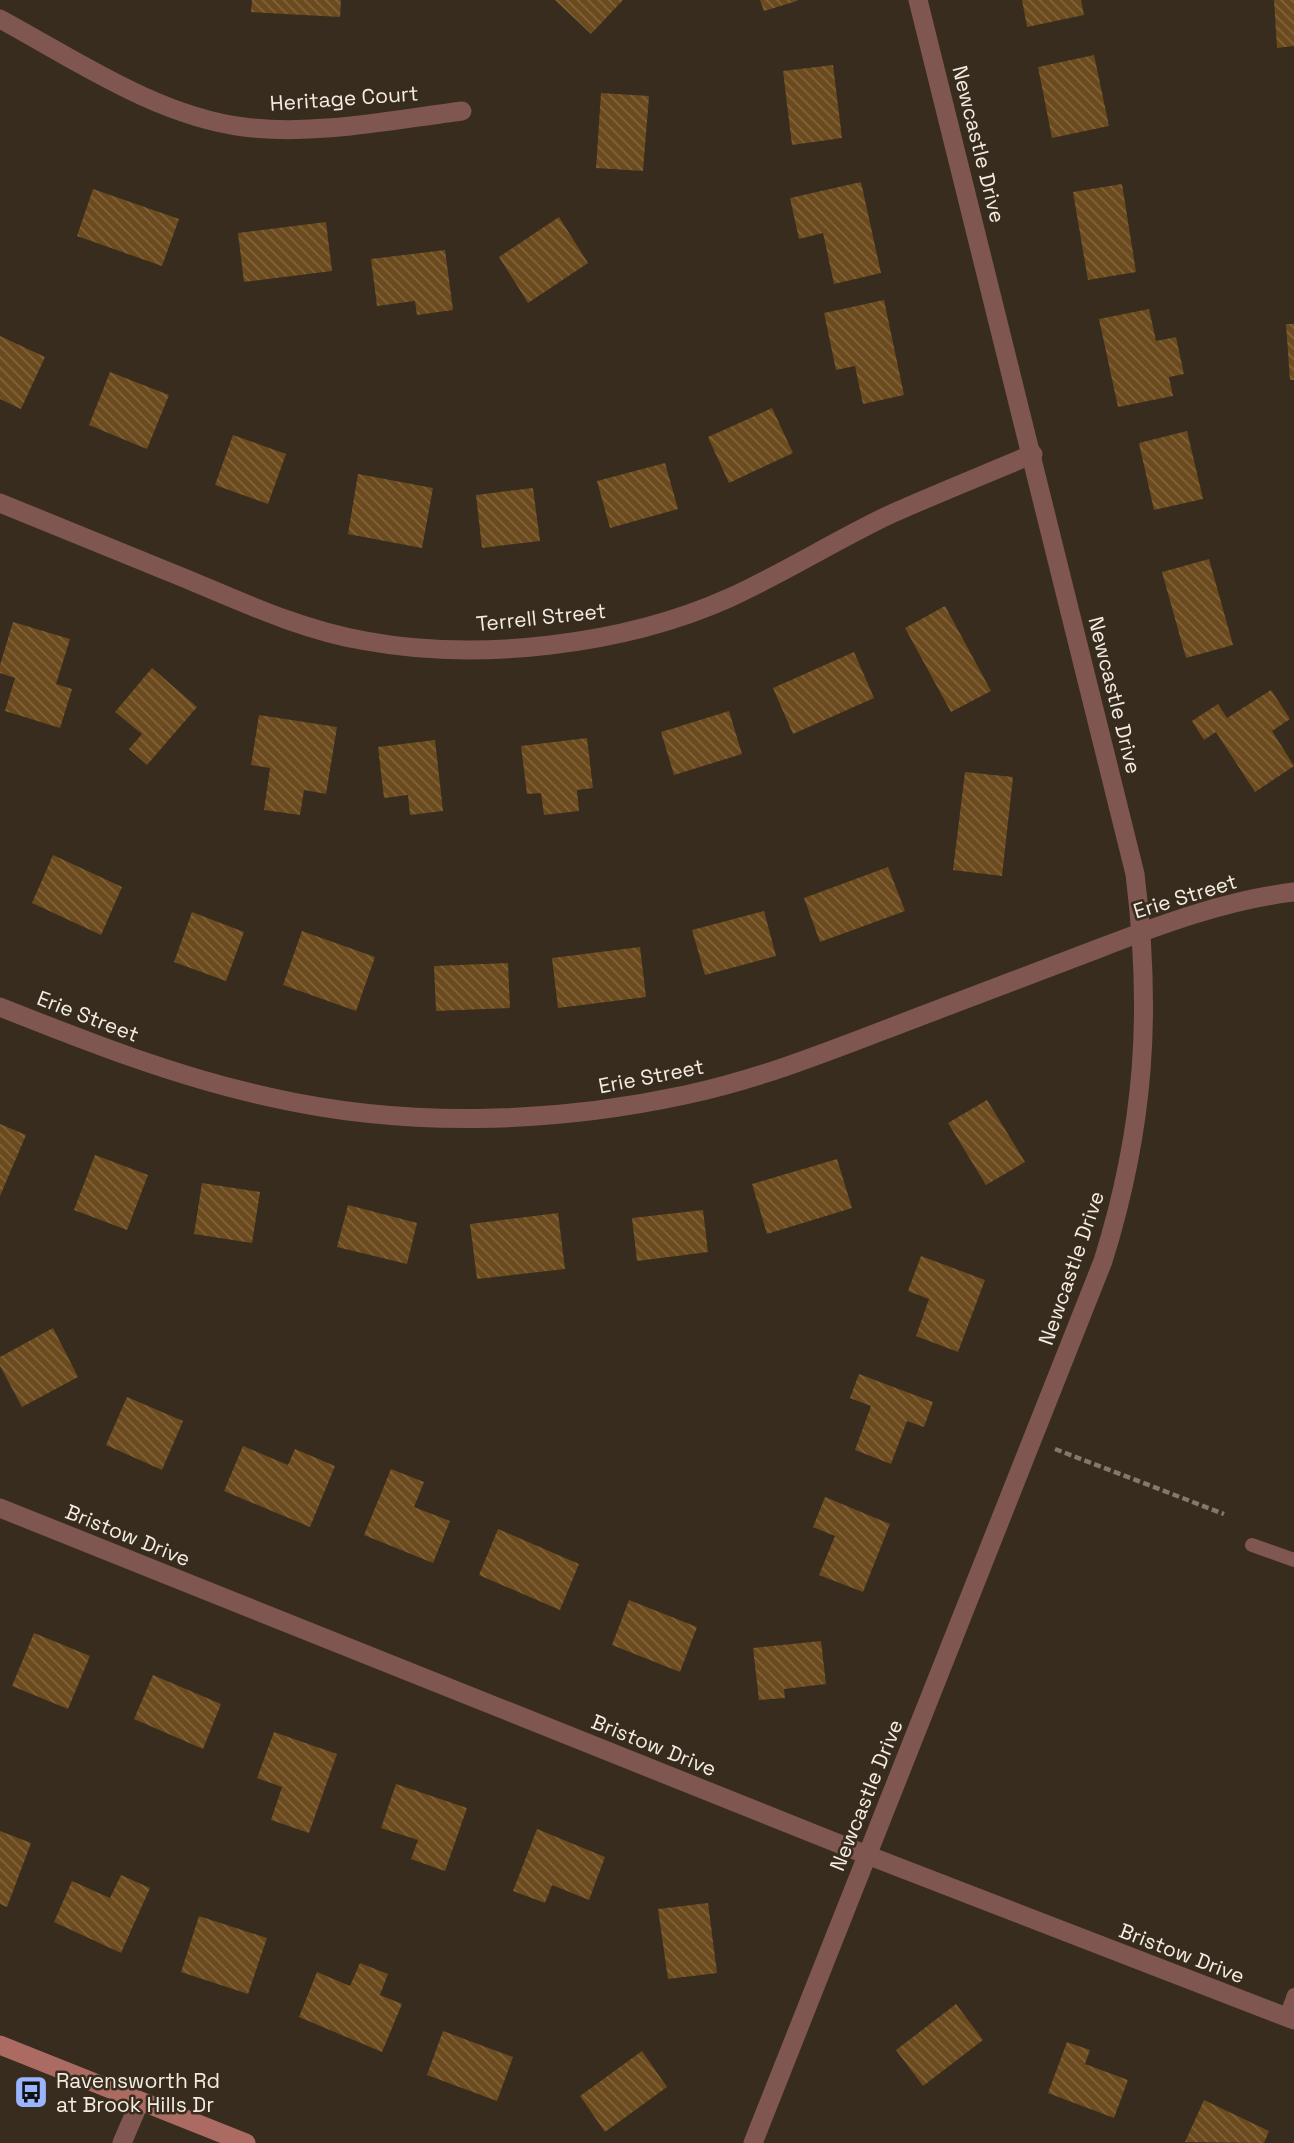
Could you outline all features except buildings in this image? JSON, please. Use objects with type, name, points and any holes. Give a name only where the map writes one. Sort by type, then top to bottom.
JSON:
[{"type":"main road","points":[[0,2045],[246,2143]]},
{"type":"street","name":"Newcastle Drive","points":[[753,2143],[1103,1261],[1118,1213],[1135,1133],[1144,1057],[1143,932],[1135,874],[1033,454],[918,0]]},
{"type":"street","name":"Heritage Court","points":[[0,19],[132,90],[194,116],[244,127],[309,128],[462,111]]},
{"type":"street","name":"Terrell Street","points":[[0,503],[260,610],[312,627],[365,641],[424,648],[509,648],[592,638],[673,618],[729,598],[890,515],[1033,454]]},
{"type":"street","name":"Erie Street","points":[[0,1007],[155,1065],[270,1097],[371,1114],[429,1119],[496,1118],[608,1109],[687,1094],[780,1070],[1199,912],[1294,892]]},
{"type":"street","name":"Bristow Drive","points":[[0,1508],[867,1855],[1290,2018]]},
{"type":"street","points":[[122,2143],[140,2101]]},
{"type":"lane","points":[[1252,1545],[1294,1560]]},
{"type":"lane","points":[[1290,2018],[1294,1995]]},
{"type":"path","points":[[1032,1440],[1224,1514]]},
{"type":"place","name":"Ravensworth Rd at Brook Hills Dr","points":[[31,2092]]}]
